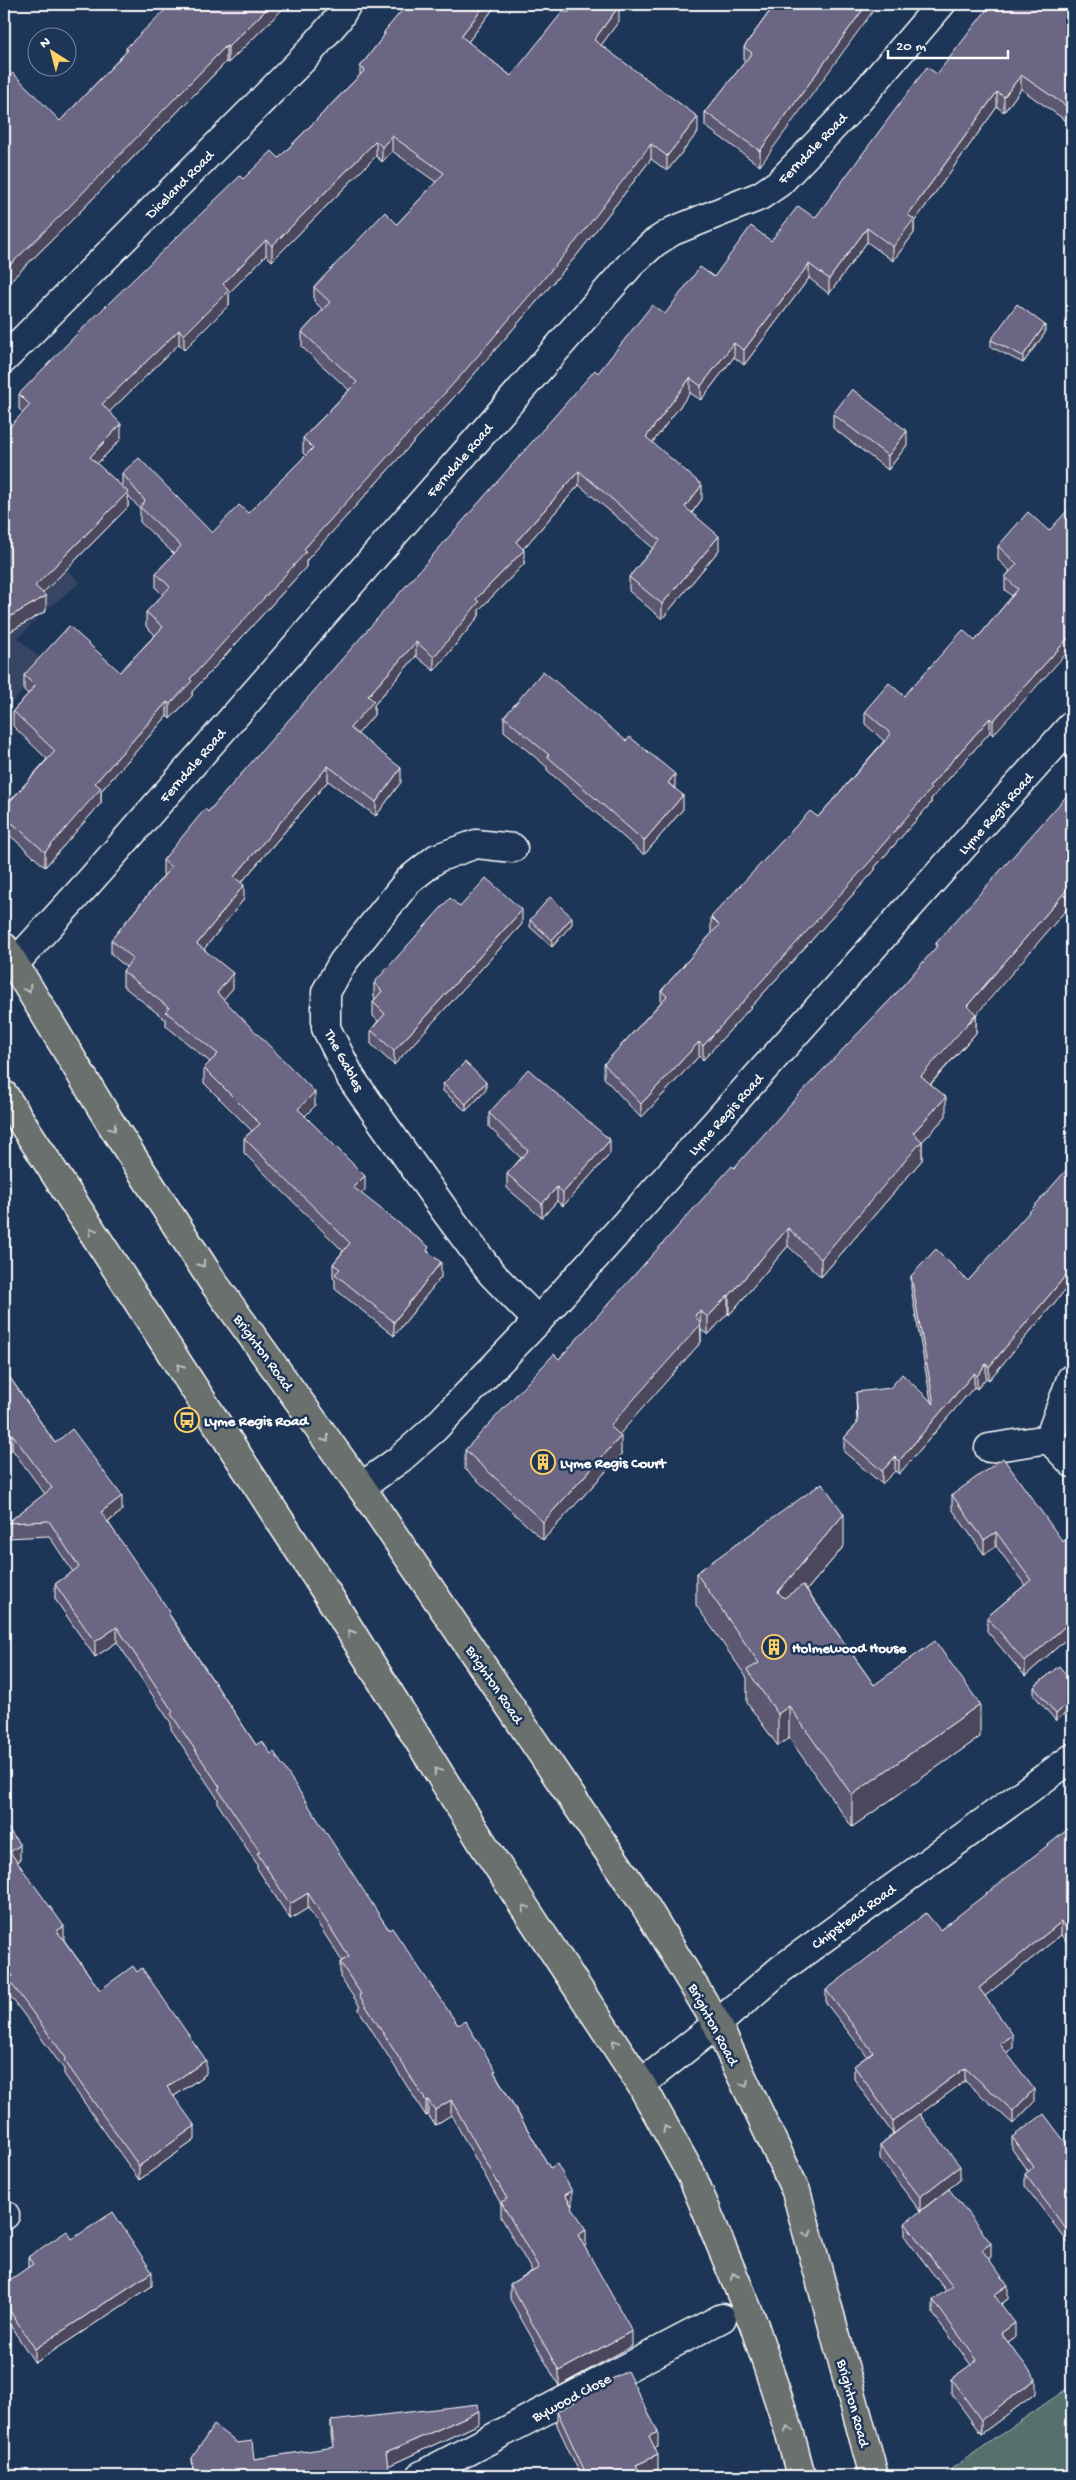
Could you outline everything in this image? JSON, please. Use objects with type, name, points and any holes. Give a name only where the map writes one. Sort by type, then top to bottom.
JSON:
[{"type":"highway","name":"Brighton Road","points":[[9,956],[110,1122],[208,1274],[361,1487],[644,1904],[717,2024],[796,2191],[874,2476]]},
{"type":"highway","points":[[4,1094],[330,1598],[485,1848],[642,2084],[692,2176],[754,2325],[790,2434],[801,2476]]},
{"type":"street","name":"Diceland Road","points":[[4,359],[305,57],[338,19],[347,4]]},
{"type":"street","name":"Ferndale Road","points":[[9,956],[96,875],[631,264],[654,243],[673,231],[760,196],[779,183],[857,102],[941,4]]},
{"type":"street","name":"Lyme Regis Road","points":[[361,1487],[400,1458],[434,1429],[538,1321],[1072,725]]},
{"type":"street","name":"The Gables","points":[[514,848],[476,844],[437,858],[408,881],[343,962],[326,992],[326,1028],[351,1078],[445,1211],[492,1274],[538,1321]]},
{"type":"street","points":[[1049,1439],[1072,1379]]},
{"type":"street","points":[[989,1448],[1049,1439]]},
{"type":"street","points":[[1049,1439],[1072,1463]]},
{"type":"street","name":"Chipstead Road","points":[[642,2084],[717,2024],[781,1969],[1072,1758]]},
{"type":"street","name":"Bywood Close","points":[[420,2476],[722,2318]]},
{"type":"shaded area","points":[[4,506],[80,583],[43,612],[18,638],[47,664],[4,712]]},
{"type":"green space","points":[[1072,2384],[1072,2476],[941,2476],[1065,2390]]},
{"type":"building","points":[[171,4],[272,4],[228,47],[226,46],[4,271],[4,83],[13,73],[60,121],[128,50],[126,48]]},
{"type":"building","points":[[407,4],[486,4],[461,36],[511,76],[564,10],[568,13],[576,4],[616,4],[619,6],[594,40],[698,117],[667,156],[651,144],[577,240],[463,373],[304,549],[306,552],[190,679],[192,681],[170,704],[167,702],[95,783],[101,788],[45,852],[4,816],[4,808],[55,751],[13,711],[35,686],[24,675],[69,626],[120,672],[163,627],[146,612],[170,587],[156,573],[181,546],[140,507],[145,501],[122,473],[139,458],[212,533],[239,505],[248,513],[313,448],[303,438],[357,382],[302,332],[330,302],[314,287],[385,212],[397,224],[444,173],[392,136],[382,147],[376,141],[272,246],[266,240],[223,284],[229,290],[184,335],[179,330],[102,404],[121,424],[90,457],[128,492],[35,586],[46,596],[4,620],[4,433],[30,405],[19,394],[75,336],[240,176],[243,179],[272,151],[279,158],[365,70],[360,67],[385,34],[384,32]]},
{"type":"building","points":[[775,4],[867,4],[760,151],[705,112],[752,53],[744,47]]},
{"type":"building","points":[[991,4],[1072,4],[1072,110],[1021,75],[1004,97],[997,92],[908,215],[914,219],[893,247],[867,228],[829,279],[809,264],[744,350],[734,343],[701,386],[690,378],[646,437],[702,485],[685,507],[719,536],[662,604],[629,577],[660,540],[579,471],[516,542],[524,550],[476,599],[479,602],[434,657],[416,642],[368,696],[374,701],[350,728],[401,768],[376,802],[328,766],[234,877],[244,885],[197,944],[233,973],[217,993],[315,1092],[298,1109],[365,1176],[353,1187],[429,1247],[427,1251],[441,1262],[394,1322],[335,1274],[340,1269],[333,1264],[350,1243],[244,1138],[260,1124],[204,1068],[218,1054],[166,1012],[169,1008],[123,971],[133,958],[111,940],[171,867],[163,860],[205,809],[208,812],[595,370],[598,373],[652,305],[665,314],[700,267],[714,277],[751,226],[771,241],[798,206],[815,218],[927,67],[937,74]]},
{"type":"building","points":[[1017,304],[1045,325],[1023,356],[991,340]]},
{"type":"building","points":[[852,389],[907,431],[888,456],[833,414]]},
{"type":"building","points":[[1072,505],[1072,634],[993,721],[990,718],[929,787],[931,789],[875,856],[703,1046],[699,1042],[641,1104],[604,1064],[667,996],[661,991],[719,925],[711,917],[810,811],[818,817],[891,734],[865,711],[889,683],[904,696],[963,630],[975,641],[1018,589],[1005,577],[1017,564],[998,546],[1028,512],[1049,531]]},
{"type":"building","points":[[543,671],[626,741],[630,737],[675,774],[668,783],[683,795],[644,841],[504,717]]},
{"type":"building","points":[[1072,790],[1072,884],[967,1006],[976,1014],[921,1076],[946,1097],[913,1133],[922,1141],[821,1259],[788,1228],[729,1296],[708,1317],[700,1311],[695,1315],[701,1324],[610,1426],[621,1436],[543,1522],[465,1450],[554,1354],[559,1359],[732,1166],[734,1168],[796,1098],[892,998],[938,945],[936,943]]},
{"type":"building","points":[[486,878],[522,910],[394,1051],[371,1030],[385,1014],[373,1002],[382,991],[374,983],[450,898],[460,907]]},
{"type":"building","points":[[550,897],[572,917],[552,940],[530,920]]},
{"type":"building","points":[[465,1062],[486,1082],[466,1104],[443,1084]]},
{"type":"building","points":[[528,1069],[610,1140],[563,1193],[557,1187],[542,1204],[507,1174],[528,1151],[489,1113]]},
{"type":"building","points":[[1069,1167],[1072,1170],[1072,1268],[989,1367],[986,1364],[977,1376],[974,1373],[899,1461],[895,1457],[882,1471],[844,1438],[858,1423],[856,1392],[890,1388],[902,1374],[934,1404],[911,1276],[936,1249],[968,1281]]},
{"type":"building","points":[[4,1369],[55,1443],[72,1429],[122,1496],[101,1512],[170,1612],[168,1613],[256,1745],[262,1741],[271,1754],[274,1752],[389,1930],[392,1928],[458,2025],[465,2021],[496,2071],[494,2072],[550,2168],[557,2164],[572,2191],[565,2195],[586,2230],[578,2235],[632,2331],[559,2371],[510,2284],[539,2268],[501,2202],[507,2199],[451,2100],[435,2110],[428,2100],[426,2101],[340,1962],[349,1957],[308,1893],[290,1904],[257,1853],[260,1852],[218,1789],[220,1787],[171,1714],[173,1712],[117,1627],[95,1642],[55,1584],[79,1567],[49,1521],[7,1523],[52,1488],[12,1434],[4,1440]]},
{"type":"building","points":[[1003,1458],[1063,1542],[1072,1534],[1072,1620],[1025,1662],[987,1617],[1031,1580],[996,1532],[984,1540],[952,1495]]},
{"type":"building","name":"Holmewood House","points":[[822,1483],[844,1514],[778,1592],[784,1598],[803,1585],[874,1685],[935,1641],[980,1704],[852,1795],[789,1706],[778,1714],[747,1670],[759,1663],[696,1573]]},
{"type":"building","points":[[1059,1666],[1072,1682],[1072,1700],[1056,1714],[1034,1687]]},
{"type":"building","points":[[4,1823],[20,1845],[10,1852],[64,1926],[57,1931],[100,1990],[133,1966],[137,1972],[142,1968],[206,2060],[167,2087],[195,2126],[139,2166],[64,2060],[66,2058],[8,1979],[13,1976],[4,1963]]},
{"type":"building","points":[[1067,1830],[1069,1832],[1072,1830],[1072,1934],[1061,1922],[979,1988],[1013,2035],[1000,2044],[1034,2089],[1013,2111],[965,2068],[893,2121],[854,2066],[873,2052],[826,1990],[926,1913],[940,1930]]},
{"type":"building","points":[[919,2114],[960,2166],[920,2197],[880,2145]]},
{"type":"building","points":[[1044,2114],[1072,2149],[1072,2237],[1025,2174],[1034,2167],[1012,2137]]},
{"type":"building","points":[[949,2189],[991,2243],[982,2250],[1008,2285],[994,2295],[1015,2323],[1001,2333],[1036,2379],[981,2420],[951,2379],[977,2360],[933,2300],[952,2286],[905,2223]]},
{"type":"building","points":[[113,2212],[152,2272],[35,2349],[4,2302],[4,2284],[33,2264],[28,2257],[67,2231],[72,2239]]},
{"type":"building","points":[[627,2371],[658,2432],[649,2436],[658,2455],[636,2465],[642,2476],[587,2476],[557,2411],[575,2402],[574,2399]]},
{"type":"building","points":[[478,2404],[479,2411],[386,2453],[389,2474],[375,2476],[194,2476],[192,2458],[214,2425],[237,2443],[252,2441],[254,2459],[334,2447],[331,2421]]},
{"type":"place","name":"Lyme Regis Road","points":[[187,1420]]},
{"type":"place","name":"Lyme Regis Court","points":[[543,1462]]},
{"type":"place","name":"Holmewood House","points":[[774,1647]]}]
